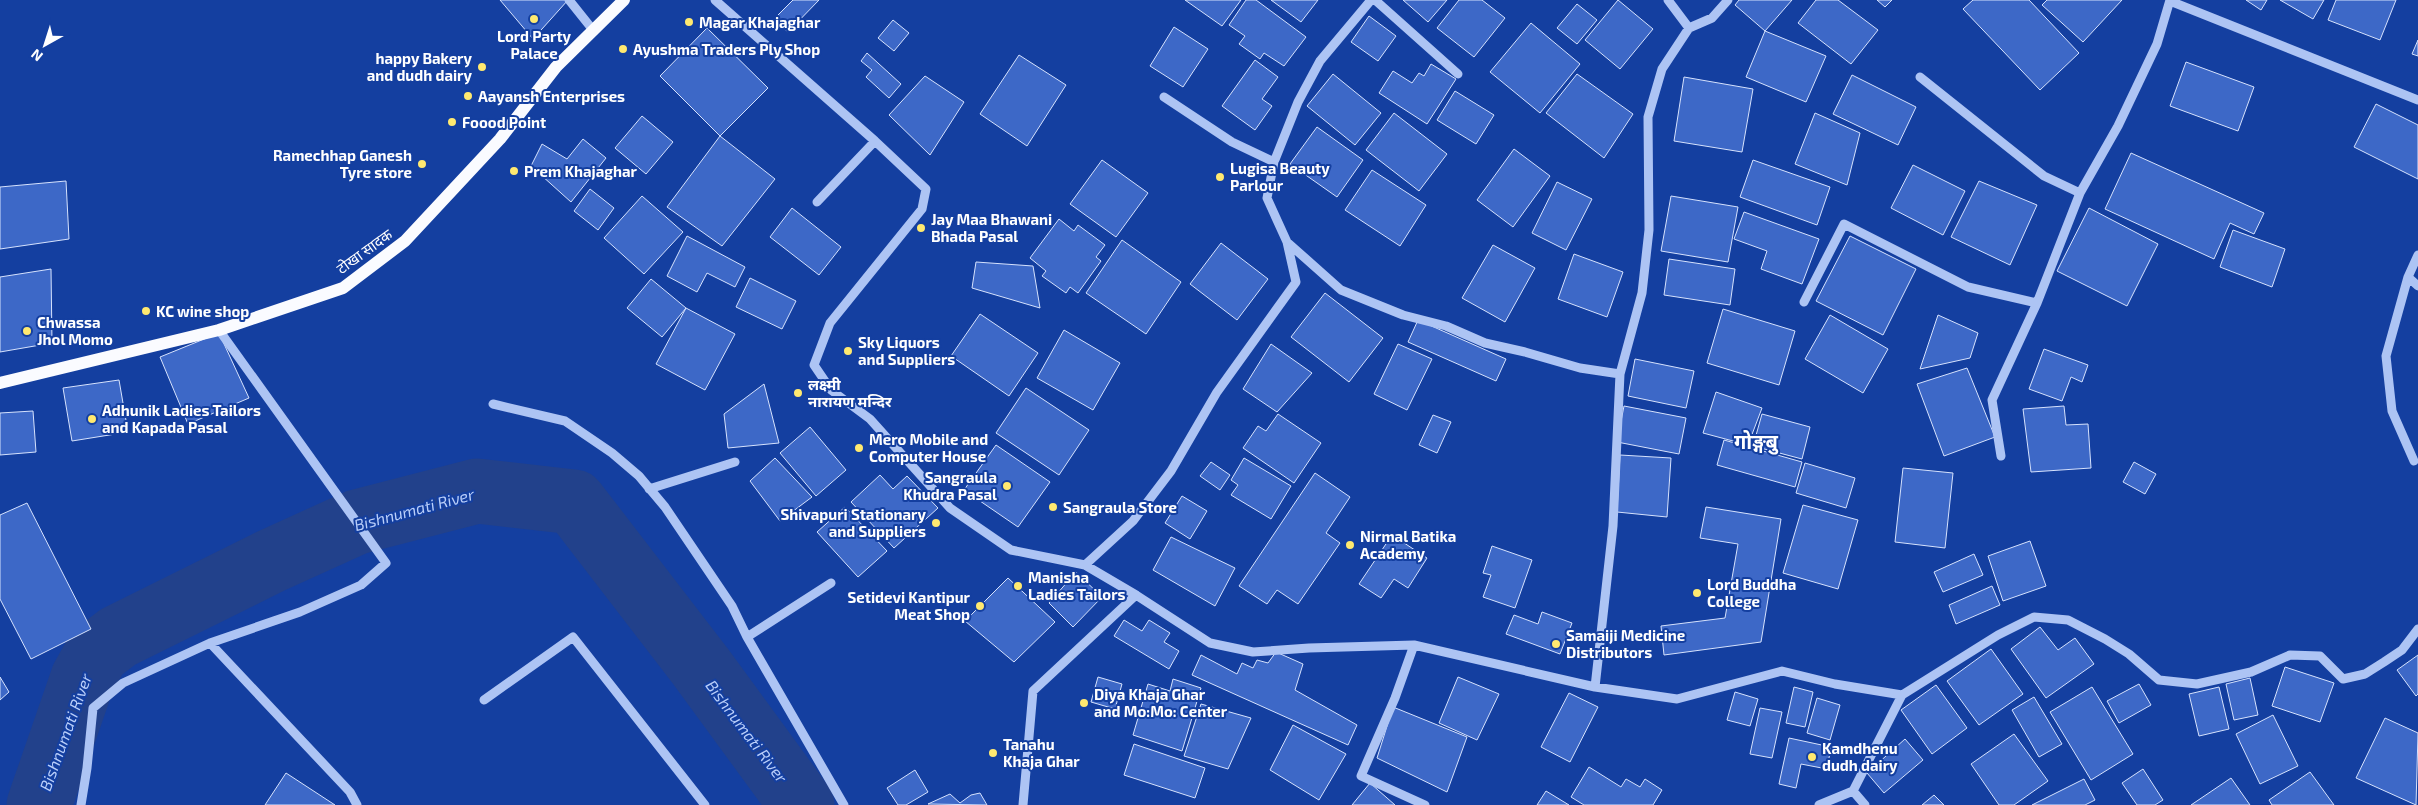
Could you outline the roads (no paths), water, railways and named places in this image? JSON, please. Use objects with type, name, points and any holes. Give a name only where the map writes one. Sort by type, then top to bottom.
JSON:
[{"type":"main road","name":"टोखा सादक","points":[[0,383],[219,330],[343,288],[406,242],[500,139],[556,66],[624,0]]},
{"type":"street","points":[[569,0],[593,30]]},
{"type":"street","points":[[715,0],[812,88],[875,141],[926,189],[922,210],[830,323],[814,365],[832,390],[870,419],[950,508],[1011,550],[1085,565],[1136,595],[1210,643],[1253,652],[1309,648],[1414,645],[1595,687],[1677,699],[1782,671],[1834,684],[1902,694]]},
{"type":"street","points":[[1085,565],[1133,521],[1171,471],[1217,392],[1296,282],[1287,242],[1268,198],[1274,162],[1298,102],[1320,61],[1371,0]]},
{"type":"street","points":[[1375,0],[1458,74]]},
{"type":"street","points":[[1668,0],[1689,28]]},
{"type":"street","points":[[1595,687],[1614,526],[1620,374],[1642,293],[1649,230],[1648,117],[1662,69],[1689,28],[1712,18],[1728,0]]},
{"type":"street","points":[[2001,456],[1992,400],[2037,303],[2080,193],[2118,126],[2157,44],[2170,0],[2418,100]]},
{"type":"street","points":[[1920,77],[2044,176],[2080,193]]},
{"type":"street","points":[[1164,97],[1232,142],[1274,162]]},
{"type":"street","points":[[817,202],[875,141]]},
{"type":"street","points":[[1804,302],[1844,224],[1968,287],[2037,303]]},
{"type":"street","points":[[1287,242],[1341,290],[1403,315],[1446,326],[1485,343],[1580,368],[1620,374]]},
{"type":"street","points":[[2414,462],[2392,411],[2386,356],[2408,277],[2418,255]]},
{"type":"street","points":[[2408,277],[2418,286]]},
{"type":"street","points":[[81,805],[93,708],[123,683],[210,643],[300,612],[361,585],[386,564],[219,330]]},
{"type":"street","points":[[494,404],[565,421],[612,454],[639,476],[665,508],[732,606],[747,636],[844,805]]},
{"type":"street","points":[[649,489],[735,462]]},
{"type":"street","points":[[747,636],[831,583]]},
{"type":"street","points":[[1023,805],[1033,691],[1136,595]]},
{"type":"street","points":[[1819,805],[1853,791],[1902,694],[1998,635],[2034,617],[2068,620],[2098,635],[2128,654],[2160,680],[2197,684],[2251,672],[2290,655],[2320,656],[2344,679],[2365,674],[2402,650],[2418,629]]},
{"type":"street","points":[[484,700],[572,637],[705,805]]},
{"type":"street","points":[[210,643],[350,792],[357,805]]},
{"type":"street","points":[[1414,645],[1395,698],[1361,776],[1425,805]]},
{"type":"street","points":[[1853,791],[1864,805]]},
{"type":"waterway","name":"Bishnumati River","points":[[39,805],[83,678],[97,653],[118,637],[271,561],[357,522],[477,491],[574,502],[701,667],[802,805]]},
{"type":"place","name":"Lord Party Palace","points":[[534,19]]},
{"type":"place","name":"Magar Khajaghar","points":[[689,22]]},
{"type":"place","name":"Ayushma Traders Ply Shop","points":[[623,49]]},
{"type":"place","name":"happy Bakery and dudh dairy","points":[[482,67]]},
{"type":"place","name":"Aayansh Enterprises","points":[[468,96]]},
{"type":"place","name":"Foood Point","points":[[452,122]]},
{"type":"place","name":"Ramechhap Ganesh Tyre store","points":[[422,164]]},
{"type":"place","name":"Prem Khajaghar","points":[[514,171]]},
{"type":"place","name":"Lugisa Beauty Parlour","points":[[1220,177]]},
{"type":"place","name":"Jay Maa Bhawani Bhada Pasal","points":[[921,228]]},
{"type":"place","name":"KC wine shop","points":[[146,311]]},
{"type":"place","name":"Chwassa Jhol Momo","points":[[27,331]]},
{"type":"place","name":"Sky Liquors and Suppliers","points":[[848,351]]},
{"type":"place","name":"लक्ष्मी नारायण मन्दिर","points":[[798,393]]},
{"type":"place","name":"Adhunik Ladies Tailors and Kapada Pasal","points":[[92,419]]},
{"type":"place","name":"Mero Mobile and Computer House","points":[[859,448]]},
{"type":"place","name":"Sangraula Khudra Pasal","points":[[1007,486]]},
{"type":"place","name":"Sangraula Store","points":[[1053,507]]},
{"type":"place","name":"Shivapuri Stationary and Suppliers","points":[[936,523]]},
{"type":"place","name":"Nirmal Batika Academy","points":[[1350,545]]},
{"type":"place","name":"Manisha Ladies Tailors","points":[[1018,586]]},
{"type":"place","name":"Lord Buddha College","points":[[1697,593]]},
{"type":"place","name":"Setidevi Kantipur Meat Shop","points":[[980,606]]},
{"type":"place","name":"Samaiji Medicine Distributors","points":[[1556,644]]},
{"type":"place","name":"Diya Khaja Ghar and Mo:Mo: Center","points":[[1084,703]]},
{"type":"place","name":"Tanahu Khaja Ghar","points":[[993,753]]},
{"type":"place","name":"Kamdhenu dudh dairy","points":[[1812,757]]},
{"type":"district","name":"गोङ्गबु","points":[[1756,441]]}]
